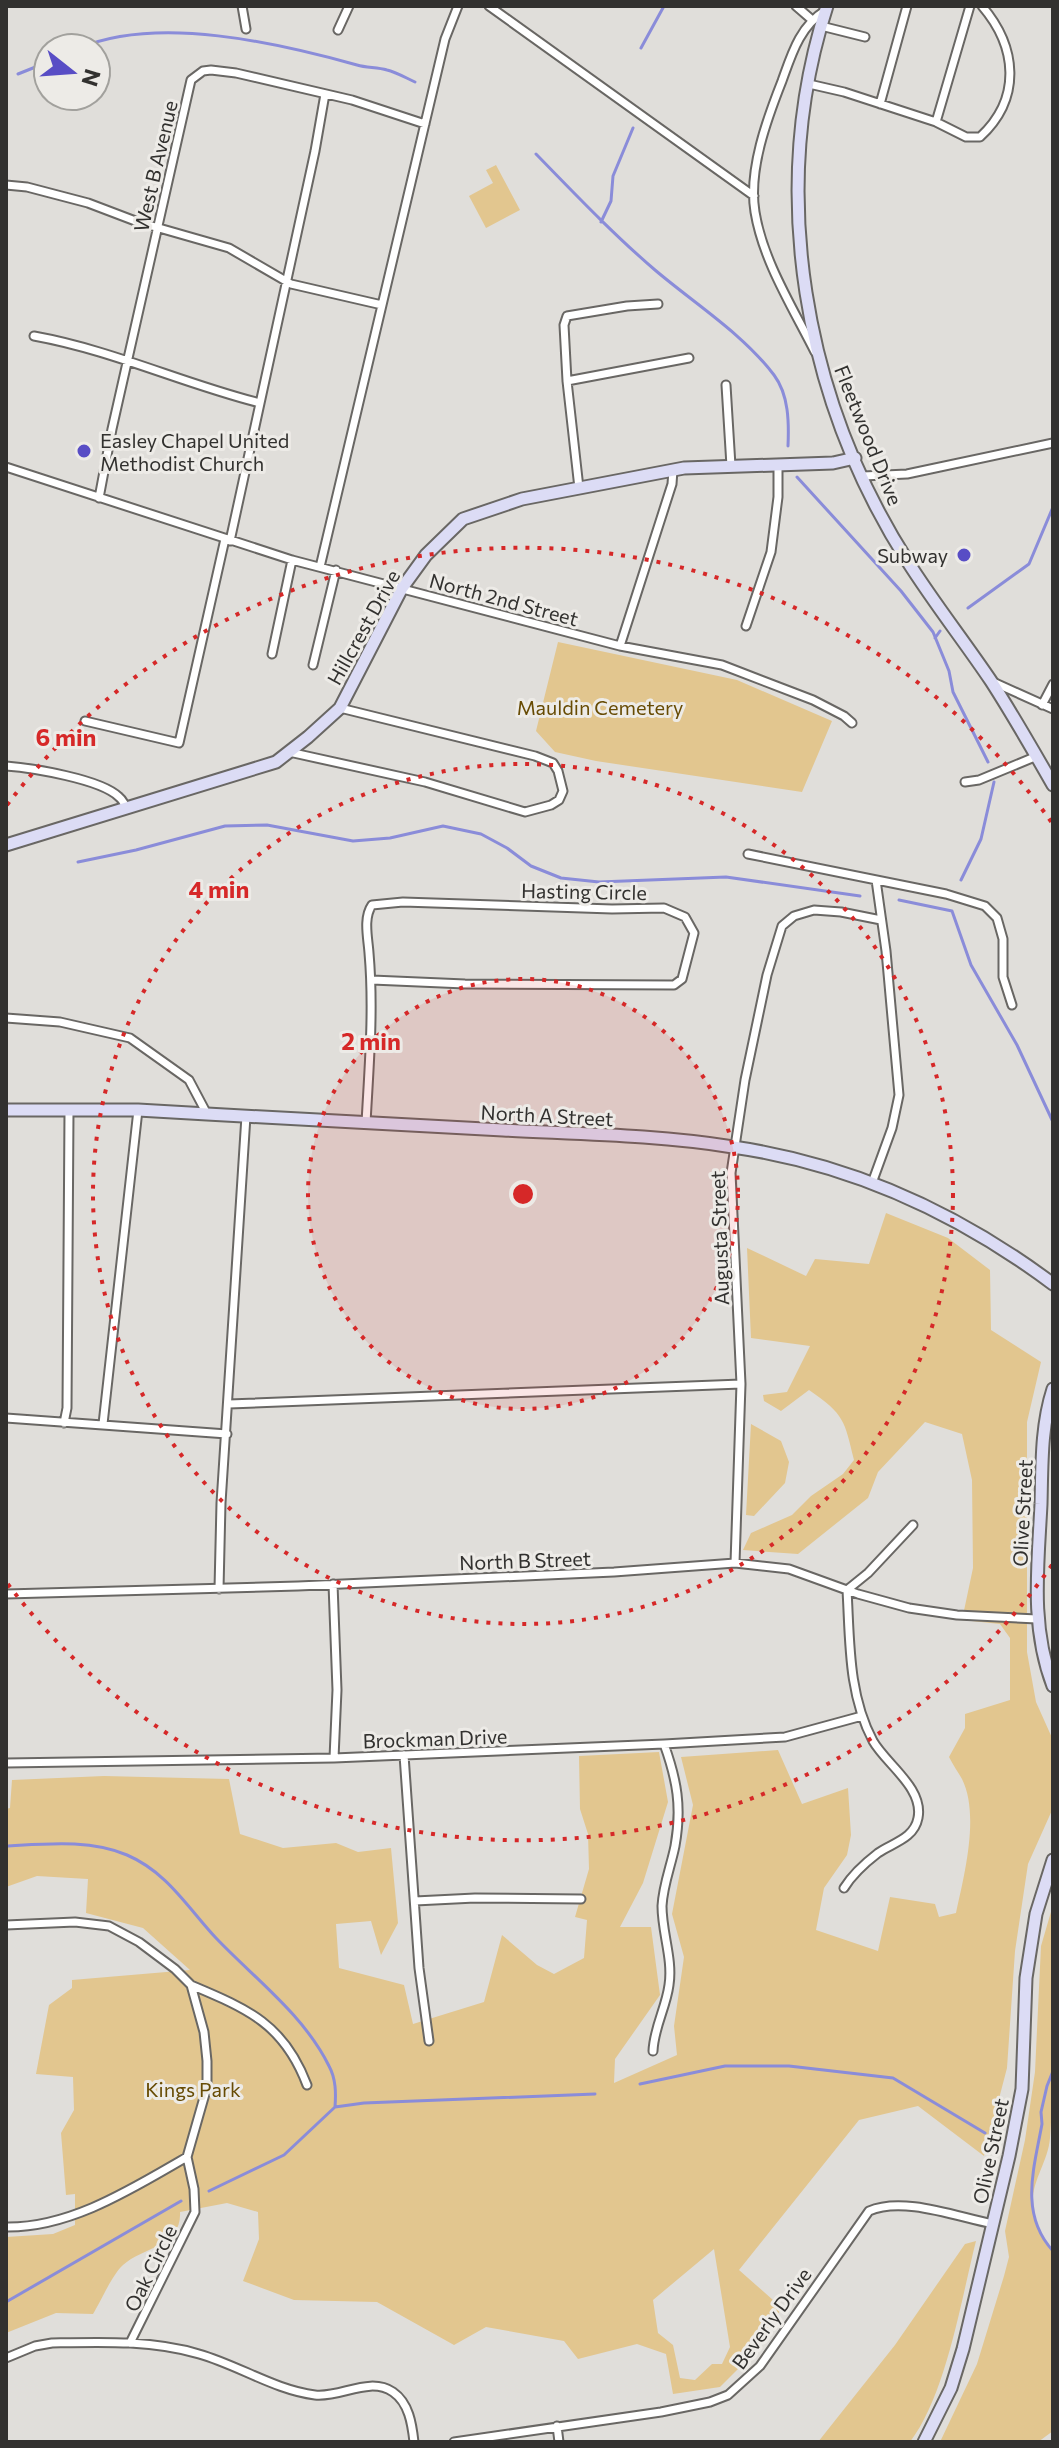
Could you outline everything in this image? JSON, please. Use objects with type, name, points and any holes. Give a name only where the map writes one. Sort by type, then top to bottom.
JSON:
[{"type":"street","points":[[242,6],[246,29]]},
{"type":"street","points":[[338,30],[349,6]]},
{"type":"street","points":[[320,567],[445,39],[458,6]]},
{"type":"street","points":[[489,6],[754,196]]},
{"type":"street","points":[[796,6],[816,22],[865,37]]},
{"type":"street","points":[[880,104],[907,6]]},
{"type":"street","points":[[936,122],[970,6]]},
{"type":"street","points":[[809,84],[936,122],[966,137],[980,137],[991,127],[1008,92],[1011,69],[1001,32],[982,6]]},
{"type":"street","name":"Fleetwood Drive","points":[[826,8],[816,22],[802,131],[799,233],[804,289],[826,386],[863,476],[908,562],[991,682],[1053,785]]},
{"type":"street","points":[[816,22],[796,44],[776,95],[754,184],[754,210],[763,243],[819,359]]},
{"type":"street","name":"West B Avenue","points":[[99,498],[191,80],[211,70],[236,73],[352,100],[425,124]]},
{"type":"street","points":[[85,721],[179,743],[260,403],[325,94]]},
{"type":"street","points":[[6,185],[27,187],[88,203],[229,248],[249,257],[285,282],[382,305]]},
{"type":"street","points":[[579,488],[567,381],[564,325],[567,316],[658,304]]},
{"type":"street","points":[[34,336],[80,346],[215,392],[260,403]]},
{"type":"street","points":[[567,381],[689,358]]},
{"type":"street","points":[[726,385],[731,466]]},
{"type":"street","points":[[863,476],[907,474],[1053,443]]},
{"type":"street","name":"Hillcrest Drive","points":[[6,845],[276,762],[340,708],[402,588],[426,555],[463,519],[522,499],[673,470],[833,463],[855,458]]},
{"type":"street","points":[[746,626],[771,552],[776,524],[778,464]]},
{"type":"street","name":"North 2nd Street","points":[[6,467],[292,560],[620,646],[744,672],[813,700],[852,723]]},
{"type":"street","points":[[620,646],[672,484],[673,470]]},
{"type":"street","points":[[272,654],[292,560]]},
{"type":"street","points":[[313,665],[336,570]]},
{"type":"street","points":[[991,682],[1053,709]]},
{"type":"street","points":[[1042,705],[1053,684]]},
{"type":"street","points":[[289,752],[425,782],[517,811],[542,809],[559,800],[563,791],[562,781],[553,763],[535,756],[340,708]]},
{"type":"street","points":[[965,782],[979,780],[1037,756]]},
{"type":"street","points":[[6,766],[53,773],[107,790],[119,797],[127,808]]},
{"type":"street","points":[[748,854],[946,894],[985,906],[997,918],[1003,939],[1003,977],[1012,1005]]},
{"type":"street","points":[[872,1183],[892,1128],[899,1095],[876,880]]},
{"type":"street","name":"Hasting Circle","points":[[366,1123],[372,980],[368,911],[372,905],[380,902],[664,908],[685,917],[694,933],[682,979],[674,985],[465,984],[372,980]]},
{"type":"street","name":"Augusta Street","points":[[735,1563],[741,1384],[731,1173],[757,1019],[782,926],[794,916],[814,910],[881,920]]},
{"type":"street","points":[[6,1018],[60,1022],[130,1038],[189,1080],[207,1114]]},
{"type":"street","name":"North A Street","points":[[6,1110],[138,1110],[655,1138],[734,1147],[837,1170],[938,1211],[976,1231],[1053,1284]]},
{"type":"street","points":[[103,1424],[138,1110]]},
{"type":"street","points":[[64,1423],[67,1408],[69,1112]]},
{"type":"street","points":[[219,1589],[246,1116]]},
{"type":"street","points":[[229,1404],[741,1384]]},
{"type":"street","name":"Olive Street","points":[[1053,1389],[1046,1410],[1035,1604],[1053,1686]]},
{"type":"street","points":[[6,1418],[227,1434]]},
{"type":"street","points":[[844,1888],[865,1864],[910,1834],[918,1819],[917,1800],[879,1751],[862,1716],[851,1671],[847,1590],[868,1573],[913,1525]]},
{"type":"street","name":"North B Street","points":[[6,1594],[219,1589],[614,1572],[735,1563],[789,1569],[909,1608],[957,1615],[1037,1619]]},
{"type":"street","points":[[333,1584],[337,1690],[334,1758]]},
{"type":"street","name":"Brockman Drive","points":[[6,1763],[334,1758],[664,1744],[785,1737],[862,1716]]},
{"type":"street","points":[[653,2051],[670,1982],[662,1916],[663,1895],[678,1825],[678,1785],[664,1744]]},
{"type":"street","points":[[404,1755],[419,1968],[429,2041]]},
{"type":"street","name":"Olive Street","points":[[924,2442],[951,2388],[993,2224],[1022,2089],[1026,1978],[1036,1914],[1053,1860]]},
{"type":"street","points":[[415,1901],[581,1899]]},
{"type":"street","points":[[6,1925],[75,1922],[109,1926],[139,1942],[191,1985],[231,2001],[267,2023],[296,2057],[307,2085]]},
{"type":"street","name":"Oak Circle","points":[[130,2343],[195,2212],[187,2157],[207,2087],[204,2032],[191,1985]]},
{"type":"street","points":[[6,2227],[46,2222],[79,2212],[131,2190],[187,2157]]},
{"type":"street","name":"Beverly Drive","points":[[454,2442],[661,2412],[728,2395],[760,2366],[869,2211],[898,2204],[993,2224]]},
{"type":"street","points":[[6,2358],[35,2346],[52,2343],[161,2345],[197,2353],[292,2390],[319,2396],[370,2386],[383,2387],[403,2401],[414,2442]]},
{"type":"street","points":[[557,2426],[559,2442]]},
{"type":"green space","points":[[496,165],[520,210],[486,228],[469,196],[493,183],[486,170]]},
{"type":"green space","name":"Mauldin Cemetery","points":[[558,642],[737,680],[832,721],[802,792],[555,752],[536,731]]},
{"type":"green space","name":"Kings Park","points":[[886,1213],[948,1238],[990,1270],[991,1330],[1041,1362],[1027,1422],[1027,1652],[1036,1702],[1053,1740],[1053,1808],[1028,1864],[1015,1951],[1007,2068],[984,2156],[918,2106],[859,2120],[739,2270],[782,2308],[742,2365],[720,2387],[673,2394],[666,2354],[637,2344],[578,2359],[564,2341],[486,2327],[454,2345],[377,2302],[294,2300],[243,2281],[259,2239],[258,2212],[227,2203],[180,2212],[175,2232],[168,2239],[119,2269],[93,2314],[56,2313],[6,2333],[6,2237],[53,2234],[75,2225],[75,2194],[66,2195],[61,2133],[74,2110],[73,2077],[36,2074],[49,2005],[72,1988],[72,1980],[190,1970],[143,1928],[86,1913],[88,1879],[37,1876],[6,1887],[6,1809],[10,1808],[12,1780],[104,1776],[229,1779],[240,1834],[283,1848],[336,1843],[358,1852],[391,1848],[398,1923],[381,1955],[371,1921],[336,1924],[339,1968],[404,1985],[413,2024],[484,2002],[502,1935],[537,1965],[554,1974],[584,1958],[587,1920],[575,1917],[589,1869],[588,1834],[580,1809],[579,1756],[659,1752],[668,1802],[643,1883],[620,1927],[651,1927],[660,1995],[615,2059],[614,2083],[677,2055],[674,2026],[684,1957],[672,1914],[693,1805],[681,1757],[778,1750],[802,1804],[848,1788],[851,1835],[847,1855],[824,1888],[816,1930],[878,1951],[890,1897],[935,1904],[939,1917],[956,1913],[969,1846],[970,1810],[962,1779],[949,1757],[965,1728],[965,1714],[1010,1700],[1010,1638],[1000,1624],[962,1620],[973,1568],[972,1480],[962,1434],[925,1422],[878,1472],[868,1498],[798,1554],[743,1550],[751,1533],[792,1515],[811,1496],[843,1474],[854,1460],[841,1419],[809,1390],[781,1411],[764,1401],[763,1395],[787,1392],[810,1346],[751,1338],[747,1248],[806,1276],[815,1259],[869,1264]],"holes":[[[714,2249],[730,2347],[722,2364],[712,2364],[695,2380],[680,2378],[673,2345],[658,2333],[653,2300]]]},
{"type":"green space","points":[[751,1424],[781,1441],[789,1462],[785,1483],[754,1516],[746,1515]]},
{"type":"green space","points":[[1053,1905],[1052,2109],[1050,2138],[1033,2199],[1038,2229],[1048,2247],[1053,2248],[1053,2431],[1038,2442],[940,2442],[977,2364],[1009,2257],[1005,2231],[1025,2140],[1035,2072],[1041,1946]]},
{"type":"green space","points":[[976,2241],[943,2373],[923,2422],[910,2442],[818,2442],[895,2345],[965,2244]]},
{"type":"waterway","points":[[641,48],[664,6]]},
{"type":"waterway","points":[[112,38],[181,33],[255,41],[383,69],[415,82]]},
{"type":"waterway","points":[[18,74],[32,68]]},
{"type":"waterway","points":[[601,222],[611,201],[613,176],[633,128]]},
{"type":"waterway","points":[[536,154],[639,256],[733,332],[774,375],[785,400],[788,446]]},
{"type":"waterway","points":[[797,477],[901,591],[933,632],[949,671],[953,692],[988,762]]},
{"type":"waterway","points":[[968,608],[1029,564],[1053,507]]},
{"type":"waterway","points":[[935,638],[940,631]]},
{"type":"waterway","points":[[961,880],[981,839],[994,782]]},
{"type":"waterway","points":[[78,862],[225,826],[267,825],[353,841],[390,838],[443,826],[481,834],[531,866],[561,878],[599,882],[726,877],[860,896]]},
{"type":"waterway","points":[[899,900],[952,911],[971,965],[1017,1045],[1053,1122]]},
{"type":"waterway","points":[[6,1846],[67,1844],[98,1847],[127,1855],[154,1871],[306,2030],[331,2071],[335,2107]]},
{"type":"waterway","points":[[640,2084],[725,2066],[789,2066],[893,2078],[985,2133]]},
{"type":"waterway","points":[[1053,2071],[1041,2112],[1032,2190],[1036,2222],[1042,2237],[1053,2251]]},
{"type":"waterway","points":[[209,2191],[284,2155],[335,2107],[364,2103],[595,2094]]},
{"type":"waterway","points":[[6,2302],[181,2201]]},
{"type":"place","name":"Easley Chapel United Methodist Church","points":[[84,451]]},
{"type":"place","name":"Subway","points":[[964,555]]}]
